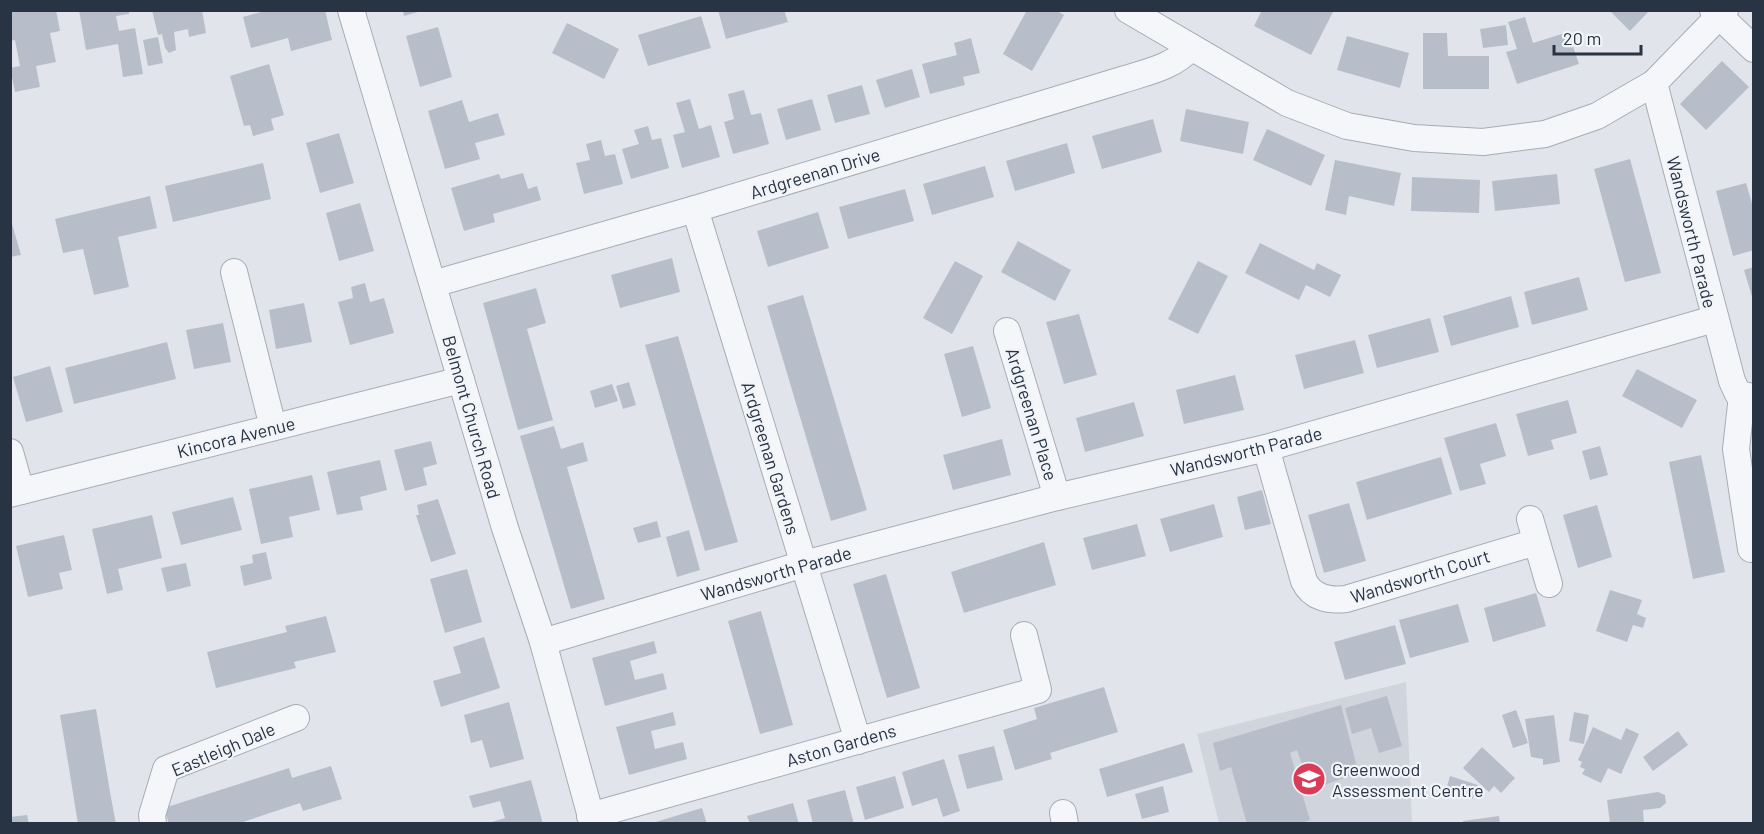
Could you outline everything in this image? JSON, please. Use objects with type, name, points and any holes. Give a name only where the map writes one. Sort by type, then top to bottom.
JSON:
[{"type":"street","name":"Belmont Church Road","points":[[351,10],[505,528],[543,642],[591,820]]},
{"type":"street","points":[[1128,10],[1162,19],[1191,47],[1287,103],[1347,126],[1414,138],[1483,142],[1545,134],[1597,116],[1654,83],[1719,12],[1754,49]]},
{"type":"street","name":"Ardgreenan Drive","points":[[433,284],[695,210],[1122,80],[1169,64],[1183,56],[1191,47]]},
{"type":"street","name":"Wandsworth Parade","points":[[543,642],[804,564],[1057,497],[1266,448],[1714,319],[1654,83]]},
{"type":"street","name":"Ardgreenan Gardens","points":[[695,210],[858,741]]},
{"type":"street","points":[[234,272],[273,427]]},
{"type":"street","points":[[1714,319],[1734,388],[1748,397],[1736,449],[1751,549]]},
{"type":"street","name":"Ardgreenan Place","points":[[1007,331],[1057,497]]},
{"type":"street","name":"Kincora Avenue","points":[[16,492],[461,380]]},
{"type":"street","name":"Wandsworth Court","points":[[1266,448],[1304,580],[1318,596],[1333,600],[1346,599],[1533,530],[1549,584]]},
{"type":"street","points":[[10,452],[16,492]]},
{"type":"street","name":"Aston Gardens","points":[[591,820],[1038,690],[1024,636]]},
{"type":"street","name":"Eastleigh Dale","points":[[153,824],[152,815],[166,770],[296,718]]},
{"type":"shaded area","name":"Greenwood Assessment Centre","points":[[1406,682],[1412,823],[1219,823],[1197,734]]},
{"type":"building","points":[[10,10],[56,10],[60,31],[50,33],[56,62],[36,66],[40,87],[15,92],[10,68],[20,66],[15,40],[10,41]]},
{"type":"building","points":[[79,10],[129,10],[129,14],[116,16],[119,31],[135,28],[143,74],[123,77],[118,44],[86,50]]},
{"type":"building","points":[[152,10],[202,10],[206,33],[189,37],[188,29],[174,32],[176,50],[169,53],[165,48],[162,34],[158,35]]},
{"type":"building","points":[[268,10],[325,10],[332,40],[291,51],[288,38],[251,48],[243,17]]},
{"type":"building","points":[[403,10],[421,10],[421,11],[404,16]]},
{"type":"building","points":[[718,10],[784,10],[788,22],[726,39]]},
{"type":"building","points":[[1027,10],[1055,10],[1064,15],[1032,71],[1003,54]]},
{"type":"building","points":[[1262,10],[1334,10],[1311,55],[1254,26]]},
{"type":"building","points":[[1609,10],[1650,10],[1630,31]]},
{"type":"building","points":[[701,16],[711,48],[648,66],[638,35]]},
{"type":"building","points":[[1525,17],[1533,43],[1568,32],[1579,64],[1517,84],[1506,52],[1517,49],[1508,22]]},
{"type":"building","points":[[567,23],[619,49],[604,79],[552,53]]},
{"type":"building","points":[[1506,25],[1508,45],[1483,48],[1480,29]]},
{"type":"building","points":[[438,27],[452,77],[420,87],[406,36]]},
{"type":"building","points":[[1423,33],[1447,33],[1448,56],[1489,56],[1489,89],[1423,89]]},
{"type":"building","points":[[1347,36],[1409,53],[1400,88],[1337,70]]},
{"type":"building","points":[[158,37],[163,63],[148,66],[143,40]]},
{"type":"building","points":[[971,38],[980,73],[963,77],[965,85],[930,94],[922,64],[957,55],[954,43]]},
{"type":"building","points":[[1722,61],[1749,87],[1706,130],[1680,104]]},
{"type":"building","points":[[269,64],[284,115],[271,119],[274,130],[253,136],[250,125],[244,126],[230,76]]},
{"type":"building","points":[[912,69],[920,97],[885,108],[876,80]]},
{"type":"building","points":[[862,85],[870,114],[835,123],[827,95]]},
{"type":"building","points":[[744,90],[751,115],[761,113],[769,144],[733,154],[724,122],[734,119],[728,94]]},
{"type":"building","points":[[690,99],[699,129],[711,125],[720,157],[682,168],[673,135],[685,132],[676,103]]},
{"type":"building","points":[[812,99],[821,130],[786,140],[777,109]]},
{"type":"building","points":[[462,100],[469,122],[498,113],[505,135],[475,143],[480,159],[445,169],[428,111]]},
{"type":"building","points":[[1186,109],[1249,122],[1243,154],[1180,141]]},
{"type":"building","points":[[1153,119],[1162,152],[1102,169],[1092,136]]},
{"type":"building","points":[[648,126],[652,140],[661,138],[669,168],[631,179],[622,149],[639,144],[634,130]]},
{"type":"building","points":[[1267,129],[1325,155],[1311,186],[1253,160]]},
{"type":"building","points":[[339,133],[354,183],[320,193],[306,143]]},
{"type":"building","points":[[601,140],[605,156],[615,154],[623,184],[584,194],[576,163],[590,160],[586,144]]},
{"type":"building","points":[[1067,143],[1075,173],[1015,191],[1006,161]]},
{"type":"building","points":[[1630,159],[1661,273],[1625,282],[1594,169]]},
{"type":"building","points":[[1335,160],[1401,173],[1394,206],[1349,196],[1346,215],[1325,210]]},
{"type":"building","points":[[263,163],[271,199],[173,222],[165,186]]},
{"type":"building","points":[[985,166],[994,197],[932,215],[923,184]]},
{"type":"building","points":[[523,173],[528,189],[537,186],[541,200],[493,214],[495,222],[464,231],[451,188],[499,174],[501,179]]},
{"type":"building","points":[[1557,174],[1560,204],[1495,211],[1492,181]]},
{"type":"building","points":[[1412,177],[1480,180],[1479,213],[1411,211]]},
{"type":"building","points":[[1746,183],[1754,210],[1754,250],[1733,256],[1716,191]]},
{"type":"building","points":[[905,189],[914,221],[848,239],[839,207]]},
{"type":"building","points":[[150,196],[157,228],[118,237],[129,287],[94,295],[83,249],[63,253],[55,219]]},
{"type":"building","points":[[360,203],[374,251],[339,261],[326,213]]},
{"type":"building","points":[[818,212],[829,248],[768,267],[757,231]]},
{"type":"building","points":[[10,217],[21,255],[10,257]]},
{"type":"building","points":[[1018,241],[1071,270],[1055,301],[1001,272]]},
{"type":"building","points":[[1260,243],[1314,270],[1317,263],[1341,275],[1330,297],[1306,285],[1299,300],[1245,273]]},
{"type":"building","points":[[672,258],[680,292],[620,308],[611,275]]},
{"type":"building","points":[[955,261],[983,276],[952,334],[923,318]]},
{"type":"building","points":[[1198,261],[1228,276],[1198,334],[1168,319]]},
{"type":"building","points":[[1754,267],[1754,300],[1753,300],[1744,270]]},
{"type":"building","points":[[1579,277],[1588,310],[1532,325],[1524,292]]},
{"type":"building","points":[[365,283],[370,302],[384,298],[394,333],[350,345],[338,302],[353,298],[351,287]]},
{"type":"building","points":[[536,288],[546,323],[527,329],[553,420],[518,430],[483,303]]},
{"type":"building","points":[[803,295],[867,510],[831,521],[767,306]]},
{"type":"building","points":[[1511,296],[1519,327],[1451,346],[1443,316]]},
{"type":"building","points":[[304,303],[312,342],[276,349],[269,310]]},
{"type":"building","points":[[1079,314],[1097,375],[1064,384],[1046,322]]},
{"type":"building","points":[[1430,318],[1439,352],[1377,368],[1368,335]]},
{"type":"building","points":[[223,323],[231,362],[194,369],[186,330]]},
{"type":"building","points":[[678,336],[738,542],[705,551],[645,345]]},
{"type":"building","points":[[1355,340],[1364,373],[1304,389],[1295,355]]},
{"type":"building","points":[[167,342],[176,379],[74,404],[65,368]]},
{"type":"building","points":[[973,346],[991,408],[962,417],[944,354]]},
{"type":"building","points":[[50,366],[63,412],[26,422],[13,377]]},
{"type":"building","points":[[1637,369],[1697,400],[1682,428],[1622,396]]},
{"type":"building","points":[[1235,375],[1244,410],[1184,424],[1176,390]]},
{"type":"building","points":[[629,382],[636,405],[623,409],[616,386]]},
{"type":"building","points":[[612,384],[618,401],[595,408],[590,391]]},
{"type":"building","points":[[1568,400],[1577,433],[1551,440],[1554,449],[1528,456],[1516,414]]},
{"type":"building","points":[[1134,402],[1144,436],[1085,452],[1076,418]]},
{"type":"building","points":[[1496,423],[1506,456],[1480,464],[1486,484],[1460,491],[1444,438]]},
{"type":"building","points":[[554,426],[561,449],[583,442],[588,461],[567,467],[605,599],[571,609],[520,436]]},
{"type":"building","points":[[1002,439],[1011,475],[953,490],[943,455]]},
{"type":"building","points":[[431,441],[437,464],[423,468],[427,485],[405,491],[394,450]]},
{"type":"building","points":[[1600,446],[1608,475],[1590,480],[1582,451]]},
{"type":"building","points":[[1701,455],[1725,572],[1693,579],[1669,462]]},
{"type":"building","points":[[1441,457],[1452,494],[1367,520],[1356,482]]},
{"type":"building","points":[[380,460],[387,490],[360,497],[363,510],[337,515],[327,472]]},
{"type":"building","points":[[312,475],[320,510],[289,517],[293,537],[261,544],[249,489]]},
{"type":"building","points":[[1262,490],[1271,524],[1245,530],[1237,497]]},
{"type":"building","points":[[233,497],[242,530],[181,545],[172,512]]},
{"type":"building","points":[[438,499],[456,554],[431,562],[416,515],[419,515],[417,505]]},
{"type":"building","points":[[1349,503],[1366,561],[1324,573],[1308,515]]},
{"type":"building","points":[[1214,504],[1223,537],[1170,552],[1160,519]]},
{"type":"building","points":[[1597,505],[1612,557],[1578,568],[1563,515]]},
{"type":"building","points":[[152,515],[162,558],[118,569],[123,590],[107,594],[92,529]]},
{"type":"building","points":[[657,521],[661,537],[638,543],[633,528]]},
{"type":"building","points":[[1137,524],[1146,556],[1092,570],[1083,538]]},
{"type":"building","points":[[689,530],[700,570],[677,577],[666,537]]},
{"type":"building","points":[[64,535],[72,570],[59,573],[63,589],[28,597],[16,546]]},
{"type":"building","points":[[1044,542],[1056,585],[964,613],[951,572]]},
{"type":"building","points":[[266,552],[272,579],[244,586],[240,566],[253,563],[252,555]]},
{"type":"building","points":[[186,563],[191,586],[167,592],[161,568]]},
{"type":"building","points":[[467,569],[482,622],[445,633],[430,579]]},
{"type":"building","points":[[886,574],[920,688],[887,698],[853,584]]},
{"type":"building","points":[[1610,590],[1642,600],[1637,614],[1646,618],[1643,628],[1633,625],[1627,642],[1596,631]]},
{"type":"building","points":[[1536,593],[1546,626],[1493,642],[1484,608]]},
{"type":"building","points":[[1458,604],[1469,642],[1410,658],[1399,620]]},
{"type":"building","points":[[761,611],[793,725],[760,734],[728,621]]},
{"type":"building","points":[[326,616],[336,652],[294,662],[296,668],[216,688],[207,652],[287,632],[285,626]]},
{"type":"building","points":[[1395,625],[1406,664],[1345,680],[1334,642]]},
{"type":"building","points":[[484,637],[500,688],[441,707],[433,681],[461,673],[453,647]]},
{"type":"building","points":[[654,641],[657,653],[630,661],[635,680],[663,673],[667,689],[605,706],[592,658]]},
{"type":"building","points":[[1104,687],[1118,732],[1050,753],[1052,759],[1015,770],[1003,730],[1037,719],[1034,708]]},
{"type":"building","points":[[1387,696],[1402,746],[1379,753],[1371,728],[1352,734],[1345,708]]},
{"type":"building","points":[[509,702],[524,759],[490,768],[482,740],[471,743],[464,715]]},
{"type":"building","points":[[1341,705],[1357,767],[1352,775],[1319,787],[1308,782],[1297,750],[1290,753],[1310,820],[1298,824],[1247,824],[1231,767],[1220,771],[1213,743]]},
{"type":"building","points":[[96,709],[116,824],[78,824],[60,715]]},
{"type":"building","points":[[1516,710],[1528,743],[1513,748],[1502,715]]},
{"type":"building","points":[[673,712],[676,725],[651,731],[655,749],[683,742],[687,759],[629,775],[616,727]]},
{"type":"building","points":[[1574,712],[1589,715],[1584,744],[1569,741]]},
{"type":"building","points":[[1554,715],[1560,762],[1543,765],[1543,759],[1531,757],[1525,719]]},
{"type":"building","points":[[1593,727],[1621,740],[1626,728],[1639,734],[1621,774],[1608,768],[1601,783],[1582,774],[1585,769],[1580,767],[1582,762],[1578,760]]},
{"type":"building","points":[[1678,731],[1688,745],[1653,771],[1643,757]]},
{"type":"building","points":[[1184,743],[1193,772],[1107,797],[1099,769]]},
{"type":"building","points":[[994,746],[1003,780],[967,789],[958,755]]},
{"type":"building","points":[[1482,747],[1515,778],[1501,793],[1494,786],[1489,792],[1463,768]]},
{"type":"building","points":[[944,759],[960,811],[943,817],[937,798],[912,806],[902,772]]},
{"type":"building","points":[[331,766],[342,799],[303,811],[300,803],[237,824],[169,824],[164,808],[289,768],[292,778]]},
{"type":"building","points":[[895,776],[904,808],[865,820],[856,787]]},
{"type":"building","points":[[1450,776],[1478,785],[1473,799],[1446,790]]},
{"type":"building","points":[[531,780],[543,824],[485,824],[505,818],[500,801],[473,808],[469,796]]},
{"type":"building","points":[[1163,786],[1169,812],[1142,819],[1135,794]]},
{"type":"building","points":[[845,790],[854,824],[813,824],[807,800]]},
{"type":"building","points":[[1658,792],[1665,795],[1666,803],[1660,808],[1643,810],[1644,824],[1610,824],[1607,800]]},
{"type":"building","points":[[793,803],[799,824],[750,824],[747,816]]},
{"type":"building","points":[[702,808],[707,824],[652,824],[652,823]]},
{"type":"building","points":[[27,815],[29,824],[10,824],[10,817]]},
{"type":"building","points":[[1499,816],[1500,824],[1463,824],[1463,821]]},
{"type":"place","name":"Greenwood Assessment Centre","points":[[1309,779]]}]
